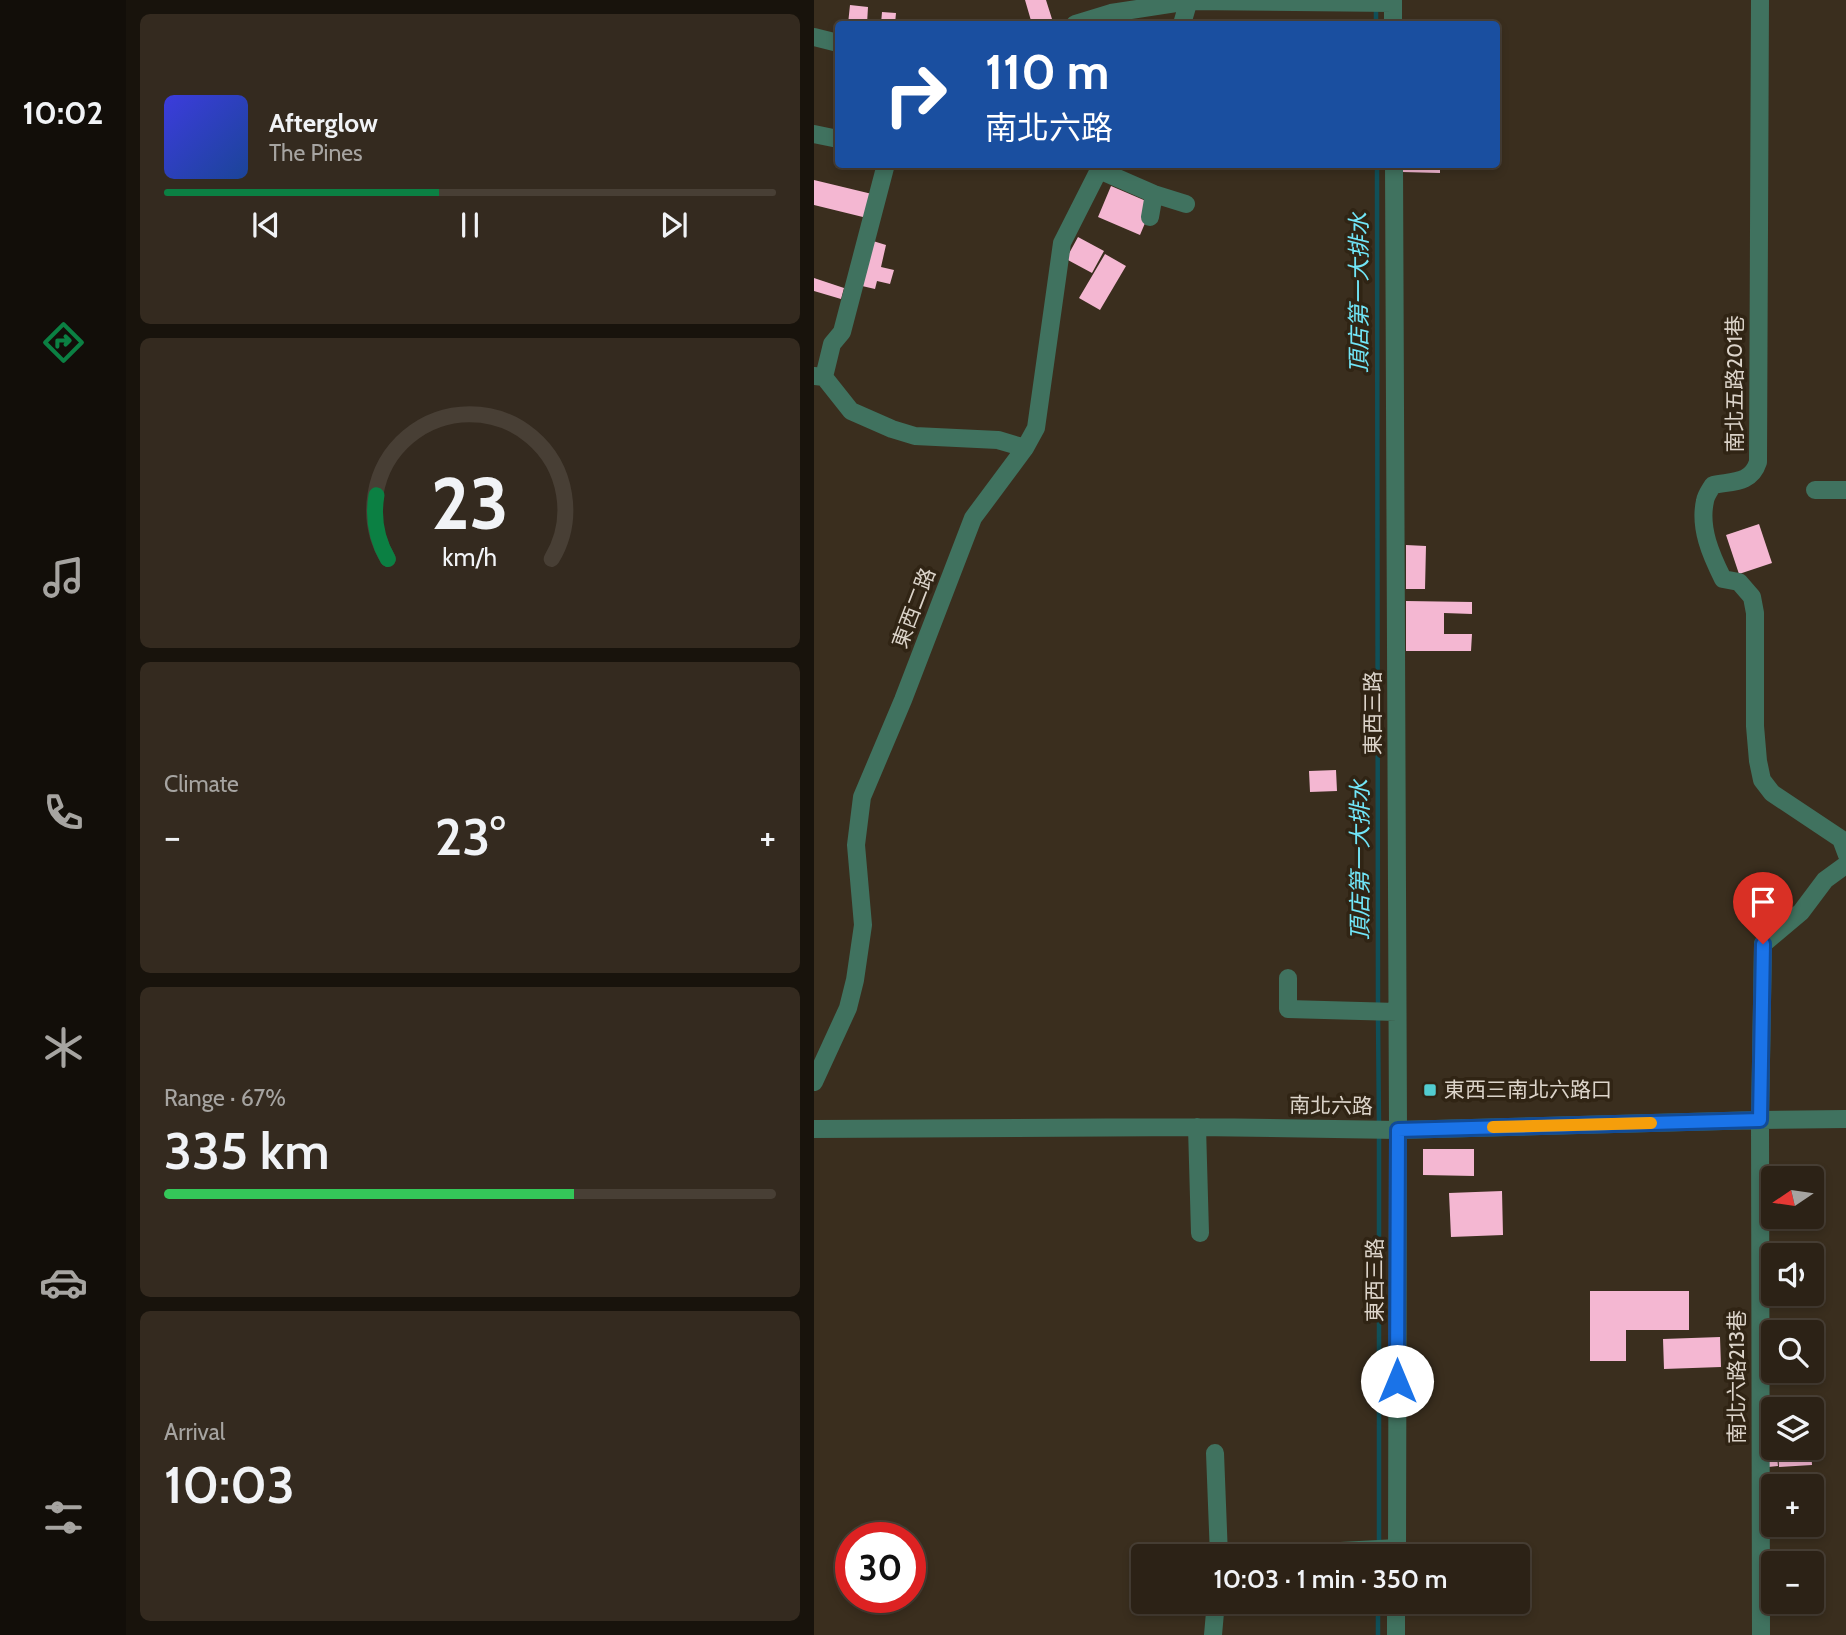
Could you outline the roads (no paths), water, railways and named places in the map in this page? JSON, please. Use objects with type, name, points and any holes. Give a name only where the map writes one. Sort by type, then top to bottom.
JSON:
[{"type":"street","name":"南北五路201巷","points":[[1760,0],[1758,462],[1755,471],[1743,480],[1713,485],[1705,499],[1704,521],[1708,549],[1723,579],[1739,582],[1752,597],[1755,612],[1755,726],[1762,780],[1772,793],[1844,847]]},
{"type":"street","points":[[1183,21],[1189,1]]},
{"type":"street","points":[[1085,21],[1112,13],[1189,1],[1393,2],[1393,21]]},
{"type":"street","points":[[814,37],[835,42]]},
{"type":"street","points":[[814,134],[835,138]]},
{"type":"street","points":[[885,168],[842,332],[832,344],[819,376],[851,411],[892,429],[915,436],[998,440],[1025,448]]},
{"type":"street","name":"東西二路","points":[[814,1082],[848,1008],[855,980],[863,925],[856,845],[862,797],[903,700],[973,518],[1025,448],[1036,428],[1062,243],[1100,168]]},
{"type":"street","points":[[1102,168],[1154,194],[1186,204]]},
{"type":"street","name":"東西三路","points":[[1394,168],[1397,1544]]},
{"type":"street","points":[[1150,217],[1154,194]]},
{"type":"street","points":[[1815,490],[1846,489]]},
{"type":"street","name":"南北六路213巷","points":[[1761,1635],[1760,1120],[1763,944],[1801,912],[1825,880],[1846,864]]},
{"type":"street","points":[[1288,978],[1288,1009],[1397,1012]]},
{"type":"street","name":"南北六路","points":[[814,1129],[1197,1127],[1398,1130],[1846,1119]]},
{"type":"street","points":[[1197,1127],[1200,1233]]},
{"type":"street","points":[[1215,1453],[1219,1544]]},
{"type":"street","points":[[1213,1635],[1215,1614]]},
{"type":"street","points":[[1396,1614],[1396,1635]]},
{"type":"waterway","name":"頂店第一大排水","points":[[1376,8],[1376,21]]},
{"type":"waterway","name":"頂店第一大排水","points":[[1377,168],[1378,1007]]},
{"type":"waterway","name":"頂店第一大排水","points":[[1378,1016],[1379,1126]]},
{"type":"waterway","name":"頂店第一大排水","points":[[1379,1135],[1379,1544]]},
{"type":"waterway","name":"頂店第一大排水","points":[[1378,1614],[1378,1635]]},
{"type":"place","name":"東西三南北六路口","points":[[1430,1090]]}]
